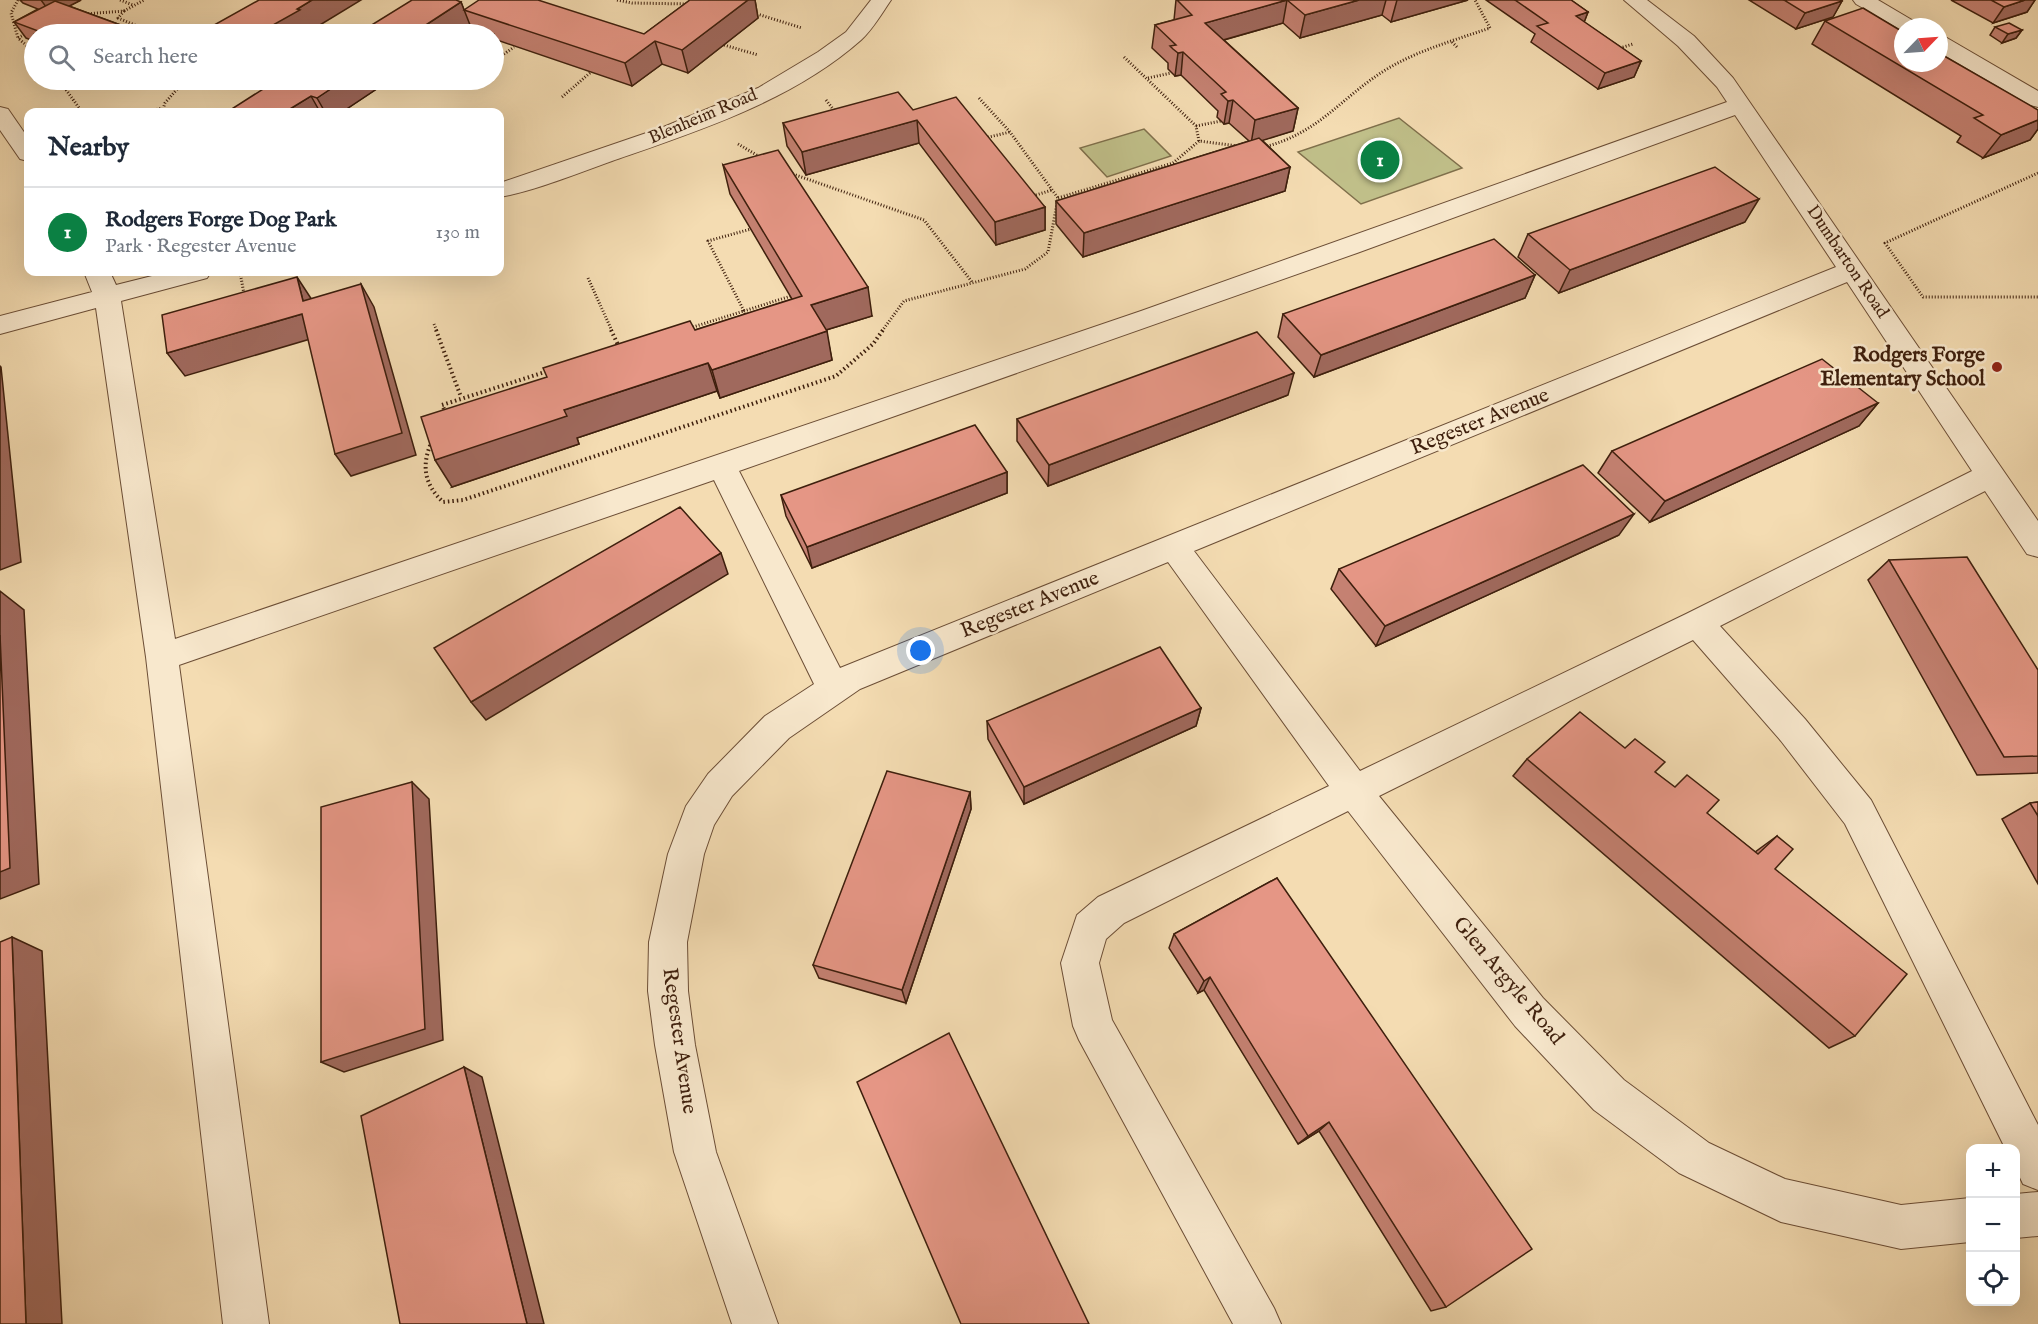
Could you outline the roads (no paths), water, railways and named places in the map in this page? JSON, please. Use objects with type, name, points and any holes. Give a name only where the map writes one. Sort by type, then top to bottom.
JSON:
[{"type":"street","name":"Blenheim Road","points":[[504,189],[661,137],[709,118],[784,82],[854,34],[881,0]]},
{"type":"street","name":"Dumbarton Road","points":[[1634,0],[1686,41],[1708,63],[1741,105],[2038,545]]},
{"type":"street","points":[[1863,0],[1894,18]]},
{"type":"street","points":[[1948,48],[2038,100]]},
{"type":"street","points":[[162,657],[1158,315],[1741,105]]},
{"type":"street","points":[[0,114],[24,148]]},
{"type":"street","name":"Regester Avenue","points":[[755,1324],[695,1152],[675,1045],[668,991],[668,942],[686,854],[699,818],[720,785],[777,727],[848,680],[1853,270]]},
{"type":"street","points":[[0,325],[102,284],[166,276]]},
{"type":"street","points":[[102,284],[162,657],[246,1324]]},
{"type":"street","points":[[721,465],[834,689]]},
{"type":"street","points":[[1258,1324],[1093,1026],[1080,963],[1090,928],[1111,910],[1991,475]]},
{"type":"street","name":"Glen Argyle Road","points":[[1174,547],[1353,790],[1528,1012],[1609,1095],[1694,1158],[1781,1200],[1901,1227],[1966,1220]]},
{"type":"street","points":[[1697,622],[1793,730],[1858,812],[2038,1169]]},
{"type":"street","points":[[2020,1216],[2038,1214]]},
{"type":"place","name":"Rodgers Forge Dog Park","points":[[1380,160]]},
{"type":"place","name":"Rodgers Forge Elementary School","points":[[1997,367]]}]
